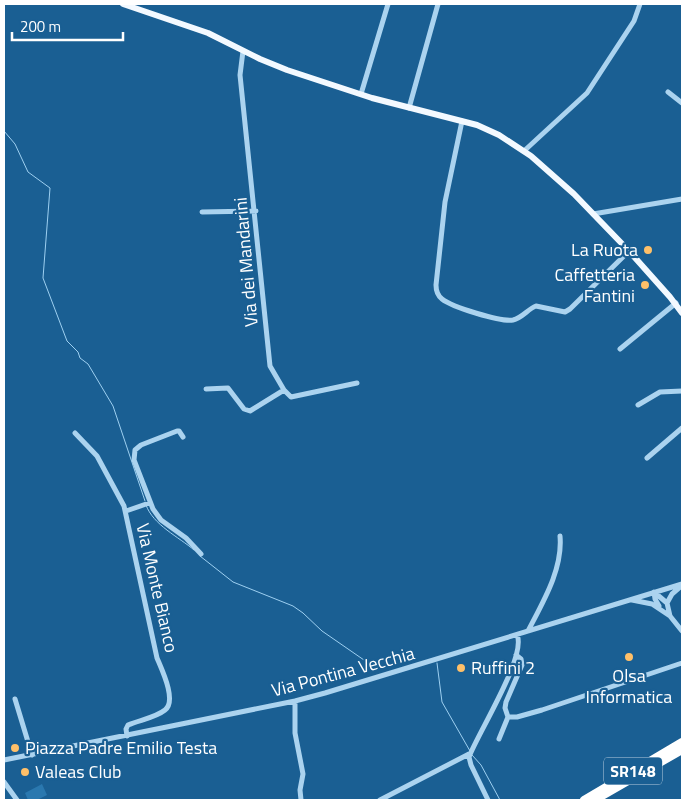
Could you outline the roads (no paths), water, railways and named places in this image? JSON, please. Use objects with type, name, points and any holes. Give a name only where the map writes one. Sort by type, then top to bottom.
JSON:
[{"type":"highway","name":"SR148","points":[[584,800],[682,742]]},
{"type":"highway","name":"SR148","points":[[595,800],[682,750]]},
{"type":"main road","points":[[124,4],[198,29],[287,70],[361,94],[489,130],[524,151],[554,175],[629,251],[676,303],[682,313]]},
{"type":"street","points":[[361,94],[388,4]]},
{"type":"street","points":[[409,108],[438,4]]},
{"type":"street","points":[[524,151],[589,90],[634,21],[640,4]]},
{"type":"street","name":"Via dei Mandarini","points":[[243,51],[240,75],[256,211],[269,360],[272,371],[284,390]]},
{"type":"street","points":[[668,92],[682,103]]},
{"type":"street","points":[[462,121],[444,207],[436,283],[442,300],[480,315],[510,320],[516,319],[536,306],[566,312],[629,251]]},
{"type":"street","points":[[593,214],[682,199]]},
{"type":"street","points":[[202,212],[256,211]]},
{"type":"street","points":[[620,349],[676,303]]},
{"type":"street","points":[[206,389],[228,388],[244,409],[250,411],[284,390],[292,397],[357,383]]},
{"type":"street","points":[[638,405],[656,394],[682,391]]},
{"type":"street","points":[[647,458],[682,428]]},
{"type":"street","points":[[183,437],[180,431],[177,431],[140,445],[135,450],[134,459],[149,504],[162,520],[201,554]]},
{"type":"street","name":"Via Monte Bianco","points":[[75,433],[97,456],[126,511],[157,658],[163,668],[170,701],[169,706],[162,713],[128,725],[126,736]]},
{"type":"street","points":[[126,511],[149,504]]},
{"type":"street","points":[[528,631],[554,575],[560,553],[560,536]]},
{"type":"street","points":[[667,603],[672,594],[682,585]]},
{"type":"street","name":"Via Pontina Vecchia","points":[[4,760],[296,701],[355,685],[630,599],[682,585]]},
{"type":"street","points":[[654,592],[667,603],[670,616]]},
{"type":"street","points":[[654,592],[656,601],[662,610]]},
{"type":"street","points":[[630,599],[652,604],[662,610],[670,616],[682,631]]},
{"type":"street","points":[[380,800],[469,754],[508,679],[519,642],[517,635]]},
{"type":"street","points":[[499,739],[508,717],[505,708],[506,702],[522,665],[521,659],[516,655]]},
{"type":"street","points":[[508,717],[542,710],[682,663]]},
{"type":"street","points":[[15,699],[32,755]]},
{"type":"street","points":[[296,701],[295,730],[303,774],[300,790],[301,800]]},
{"type":"street","points":[[469,754],[470,765],[488,800]]},
{"type":"street","points":[[4,782],[17,800]]},
{"type":"waterway","points":[[4,131],[15,144],[28,172],[50,188],[43,278],[67,341],[78,352],[80,358],[88,364],[113,406],[145,501]]},
{"type":"waterway","points":[[146,505],[149,512],[160,525],[194,550]]},
{"type":"waterway","points":[[200,556],[233,582],[293,606],[322,631],[377,669]]},
{"type":"waterway","points":[[437,663],[442,702],[470,751]]},
{"type":"waterway","points":[[472,755],[481,765],[500,800]]},
{"type":"place","name":"La Ruota","points":[[648,250]]},
{"type":"place","name":"Caffetteria Fantini","points":[[645,285]]},
{"type":"place","name":"Olsa Informatica","points":[[629,657]]},
{"type":"place","name":"Ruffini 2","points":[[461,668]]},
{"type":"place","name":"Piazza Padre Emilio Testa","points":[[15,748]]},
{"type":"place","name":"Valeas Club","points":[[25,772]]}]
